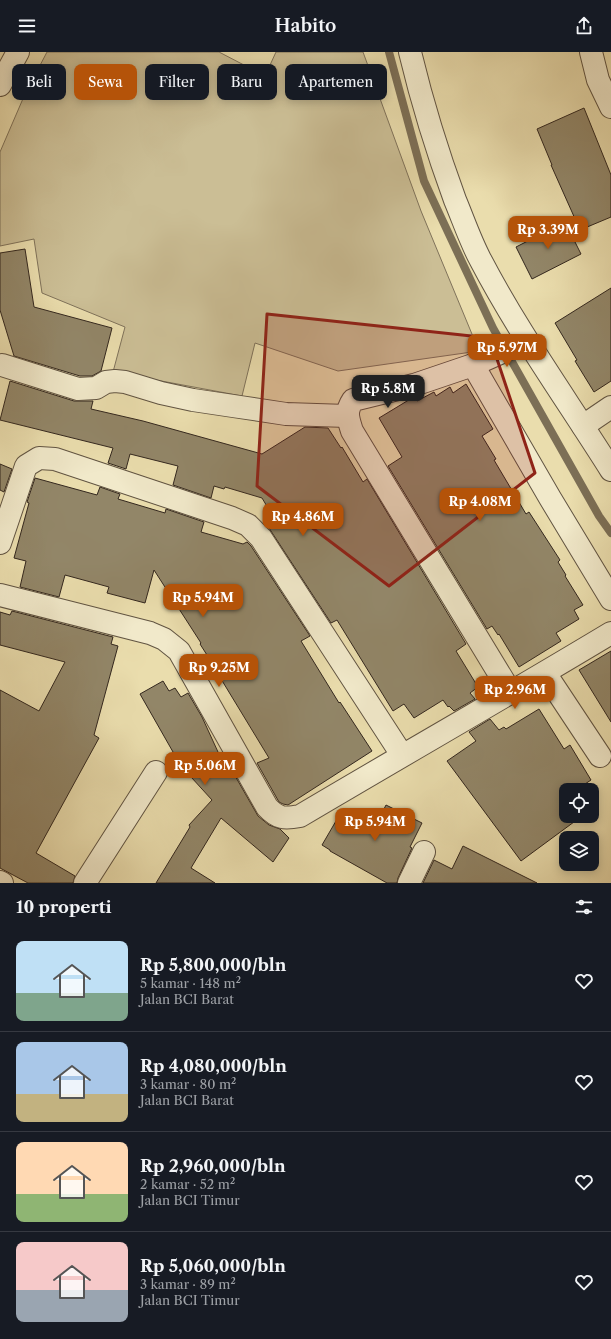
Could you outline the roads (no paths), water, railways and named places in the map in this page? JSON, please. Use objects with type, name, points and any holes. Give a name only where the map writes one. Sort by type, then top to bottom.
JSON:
[{"type":"street","points":[[0,85],[18,52]]},
{"type":"street","points":[[410,52],[417,84],[438,155],[479,257],[524,342],[583,426],[611,470]]},
{"type":"street","points":[[591,52],[604,80],[611,107]]},
{"type":"street","points":[[511,693],[352,431],[347,416],[348,407],[353,400],[414,385],[476,363],[524,342]]},
{"type":"street","points":[[1,362],[78,389],[96,388],[106,382],[125,382],[161,393],[193,400],[286,414],[347,416]]},
{"type":"street","points":[[476,363],[550,498],[611,599]]},
{"type":"street","points":[[583,426],[611,407]]},
{"type":"street","points":[[0,543],[26,466],[39,458],[55,459],[224,515],[248,525],[261,538],[402,755]]},
{"type":"street","points":[[0,595],[150,633],[164,639],[179,651],[267,807],[274,814],[287,819],[300,816],[611,633]]},
{"type":"street","points":[[545,673],[600,756]]},
{"type":"street","points":[[86,883],[156,772]]},
{"type":"street","points":[[409,883],[424,852]]},
{"type":"waterway","points":[[389,52],[424,181],[493,328],[599,516],[611,533]]}]
